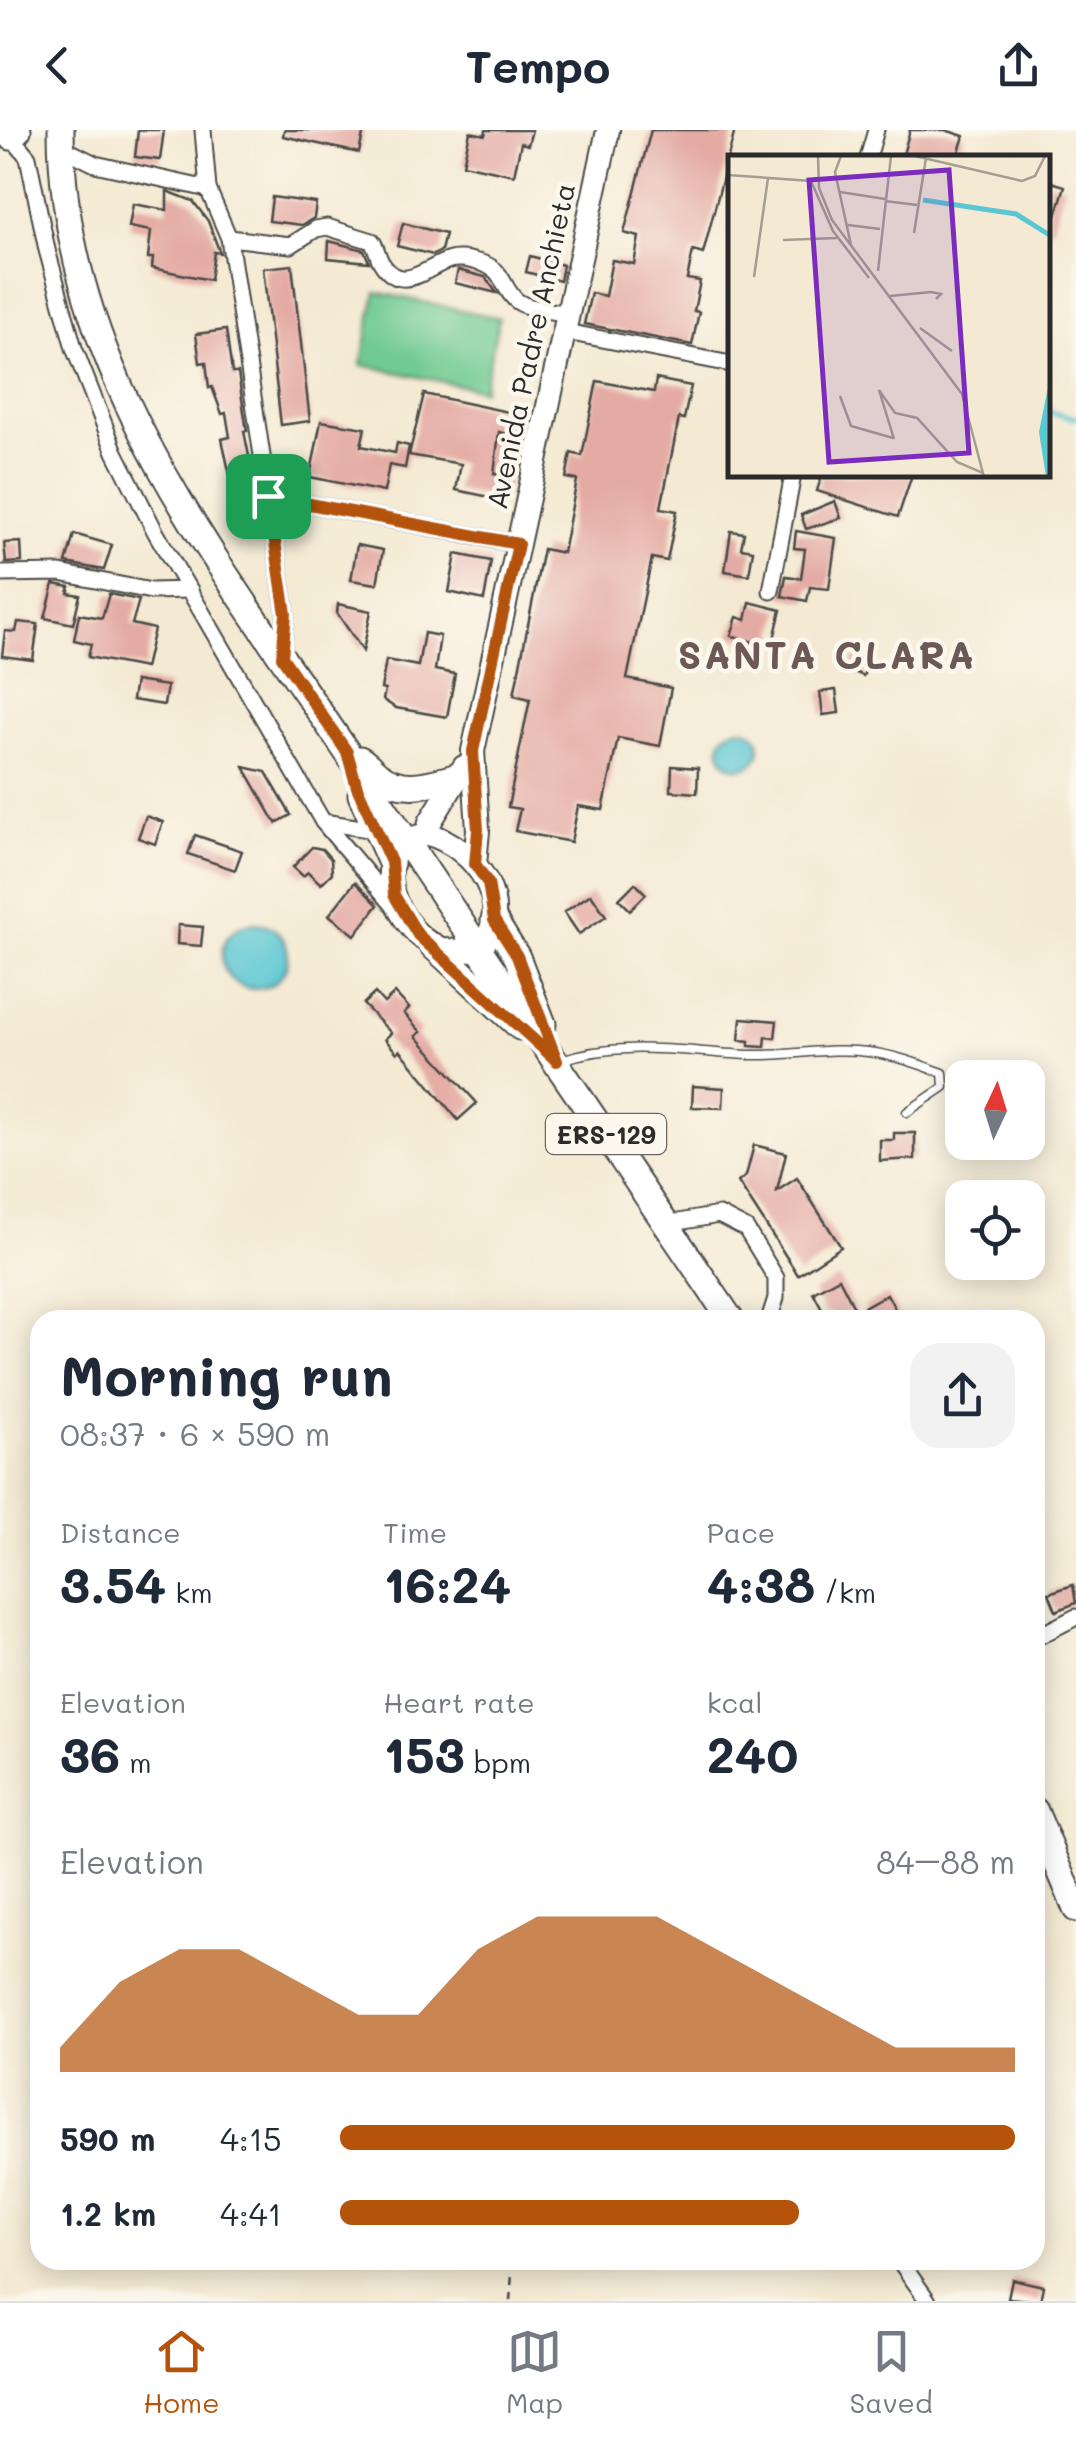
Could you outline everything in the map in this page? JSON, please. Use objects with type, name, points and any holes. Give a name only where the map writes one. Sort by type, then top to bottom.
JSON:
[{"type":"main road","name":"ERS-129","points":[[61,139],[70,218],[86,295],[122,394],[173,492],[347,752],[417,838],[479,949],[724,1310]]},
{"type":"main road","points":[[347,752],[399,786],[413,788],[459,776]]},
{"type":"main road","points":[[347,752],[391,862]]},
{"type":"main road","points":[[494,920],[517,956],[557,1061]]},
{"type":"main road","points":[[433,946],[557,1061]]},
{"type":"main road","points":[[1045,1835],[1076,1910]]},
{"type":"street","points":[[203,130],[208,189],[229,238],[286,614],[282,657]]},
{"type":"street","name":"Avenida Padre Anchieta","points":[[475,864],[478,830],[473,751],[608,130]]},
{"type":"street","points":[[869,155],[876,130]]},
{"type":"street","points":[[8,134],[28,157],[54,280],[95,406],[156,534],[323,822],[388,902],[400,910]]},
{"type":"street","points":[[61,139],[96,164],[208,189]]},
{"type":"street","points":[[229,238],[291,245],[316,229],[342,230],[372,241],[389,272],[402,276],[427,274],[451,259],[474,261],[503,276],[514,299],[568,323],[728,363]]},
{"type":"street","points":[[771,591],[792,478]]},
{"type":"street","points":[[268,496],[518,544]]},
{"type":"street","points":[[0,574],[60,573],[151,591],[190,590]]},
{"type":"street","name":"Avenida Padre Anchieta","points":[[391,862],[430,822],[473,751]]},
{"type":"street","points":[[323,822],[375,830]]},
{"type":"street","points":[[391,862],[391,881],[400,910],[418,935],[433,946],[448,950],[479,949],[490,938],[494,920],[492,895],[475,864],[444,839],[417,838]]},
{"type":"street","points":[[667,1224],[719,1215],[746,1229],[776,1278],[772,1310]]},
{"type":"street","points":[[1045,1633],[1076,1617]]},
{"type":"street","points":[[907,2270],[928,2301]]},
{"type":"lane","points":[[557,1061],[582,1053],[624,1048],[756,1055],[869,1052],[943,1072],[944,1087],[908,1112]]},
{"type":"path","points":[[510,2301],[512,2270]]},
{"type":"green space","points":[[376,292],[499,318],[483,390],[361,365]]},
{"type":"water","points":[[740,728],[754,734],[760,748],[754,762],[740,768],[726,762],[720,748],[726,734]]},
{"type":"water","points":[[255,923],[278,933],[288,956],[278,979],[255,989],[232,979],[222,956],[232,933]]},
{"type":"building","points":[[138,130],[164,130],[160,160],[135,157]]},
{"type":"building","points":[[284,130],[364,130],[359,153],[283,136]]},
{"type":"building","points":[[486,130],[532,130],[528,145],[521,143],[514,175],[463,164],[470,132],[485,135]]},
{"type":"building","points":[[651,130],[735,130],[703,254],[693,251],[687,279],[700,281],[692,345],[584,324],[591,293],[605,296],[612,260],[634,264],[639,237],[624,233]]},
{"type":"building","points":[[910,130],[945,130],[964,136],[958,155],[903,155]]},
{"type":"building","points":[[1051,182],[1065,186],[1051,229]]},
{"type":"building","points":[[167,191],[193,201],[208,221],[220,253],[214,252],[210,280],[152,268],[153,258],[148,258],[151,231],[129,227],[133,204],[167,210]]},
{"type":"building","points":[[272,197],[316,203],[314,218],[302,225],[269,221]]},
{"type":"building","points":[[403,223],[445,234],[441,251],[433,255],[397,246]]},
{"type":"building","points":[[329,241],[364,250],[369,262],[328,258]]},
{"type":"building","points":[[530,256],[563,265],[560,281],[526,272]]},
{"type":"building","points":[[292,265],[310,421],[281,425],[263,268]]},
{"type":"building","points":[[458,270],[485,277],[497,293],[455,283]]},
{"type":"building","points":[[226,330],[232,373],[238,373],[252,471],[230,476],[222,439],[230,437],[226,413],[222,414],[212,387],[209,388],[206,362],[200,363],[196,334]]},
{"type":"building","points":[[656,379],[691,386],[684,419],[679,418],[661,508],[677,511],[667,561],[652,558],[627,679],[671,688],[660,746],[618,738],[603,810],[578,806],[571,842],[515,831],[520,809],[508,807],[530,699],[514,695],[543,549],[563,553],[577,480],[566,478],[571,453],[582,456],[597,381],[654,392]]},
{"type":"building","points":[[424,394],[522,415],[517,436],[499,432],[494,474],[509,477],[504,500],[456,490],[461,464],[409,455]]},
{"type":"building","points":[[321,421],[365,428],[361,446],[395,453],[397,443],[409,446],[405,468],[389,465],[384,492],[310,477]]},
{"type":"building","points":[[821,478],[911,478],[898,517],[817,491]]},
{"type":"building","points":[[835,501],[841,518],[806,529],[801,515]]},
{"type":"building","points":[[731,531],[744,533],[741,548],[753,550],[749,575],[725,571]]},
{"type":"building","points":[[796,531],[836,538],[829,589],[810,587],[807,601],[782,596],[786,576],[801,578],[805,549],[794,548]]},
{"type":"building","points":[[74,534],[112,545],[104,570],[66,563]]},
{"type":"building","points":[[21,542],[22,562],[6,563],[4,543]]},
{"type":"building","points":[[357,545],[383,550],[377,584],[351,580]]},
{"type":"building","points":[[456,554],[491,561],[484,600],[449,592]]},
{"type":"building","points":[[54,584],[70,587],[68,593],[80,595],[73,624],[45,618]]},
{"type":"building","points":[[109,594],[139,600],[132,624],[154,629],[145,668],[88,657],[91,644],[74,640],[79,614],[102,618]]},
{"type":"building","points":[[750,602],[781,610],[772,647],[731,636],[737,617],[746,620]]},
{"type":"building","points":[[338,604],[371,611],[363,651],[337,613]]},
{"type":"building","points":[[18,622],[38,624],[33,660],[2,656],[5,631],[16,632]]},
{"type":"building","points":[[424,633],[440,636],[435,670],[455,674],[447,717],[396,708],[383,700],[386,660],[418,666]]},
{"type":"building","points":[[858,652],[871,658],[863,676],[850,670]]},
{"type":"building","points":[[135,681],[167,686],[164,705],[132,700]]},
{"type":"building","points":[[836,690],[839,713],[823,715],[820,692]]},
{"type":"building","points":[[672,766],[698,768],[697,793],[671,791]]},
{"type":"building","points":[[244,767],[266,772],[291,815],[276,823]]},
{"type":"building","points":[[146,816],[163,822],[155,844],[138,838]]},
{"type":"building","points":[[195,835],[242,851],[235,870],[188,854]]},
{"type":"building","points":[[312,847],[322,849],[331,859],[332,873],[321,884],[308,872],[303,876],[293,867]]},
{"type":"building","points":[[355,882],[378,905],[355,935],[329,915]]},
{"type":"building","points":[[635,883],[646,894],[630,910],[619,899]]},
{"type":"building","points":[[591,894],[606,916],[579,934],[564,912]]},
{"type":"building","points":[[178,925],[203,927],[201,946],[177,944]]},
{"type":"building","points":[[375,993],[384,1003],[395,993],[409,1008],[404,1013],[421,1032],[416,1036],[477,1103],[458,1120],[400,1050],[397,1053],[385,1039],[391,1033],[363,1004]]},
{"type":"building","points":[[741,1018],[777,1021],[775,1038],[766,1037],[765,1047],[749,1046],[749,1041],[739,1040]]},
{"type":"building","points":[[693,1086],[724,1088],[723,1108],[692,1107]]},
{"type":"building","points":[[894,1133],[915,1133],[915,1159],[880,1161],[880,1140],[894,1140]]},
{"type":"building","points":[[754,1145],[786,1153],[777,1191],[797,1178],[841,1247],[798,1275],[738,1182],[746,1176]]},
{"type":"building","points":[[839,1278],[855,1309],[823,1310],[813,1292]]},
{"type":"building","points":[[887,1294],[896,1310],[866,1310],[864,1307]]},
{"type":"building","points":[[1073,1585],[1076,1603],[1056,1611],[1049,1593]]},
{"type":"building","points":[[1012,2279],[1043,2286],[1040,2301],[1008,2298]]},
{"type":"waterway","points":[[1051,413],[1076,418]]},
{"type":"district","name":"SANTA CLARA","points":[[827,654]]},
{"type":"route","points":[[268,496],[518,544],[473,751],[478,830],[475,864],[488,883],[494,920],[517,956],[557,1061],[418,935],[400,910],[391,881],[391,862],[357,787],[347,752],[282,657],[286,614],[268,496]]}]
